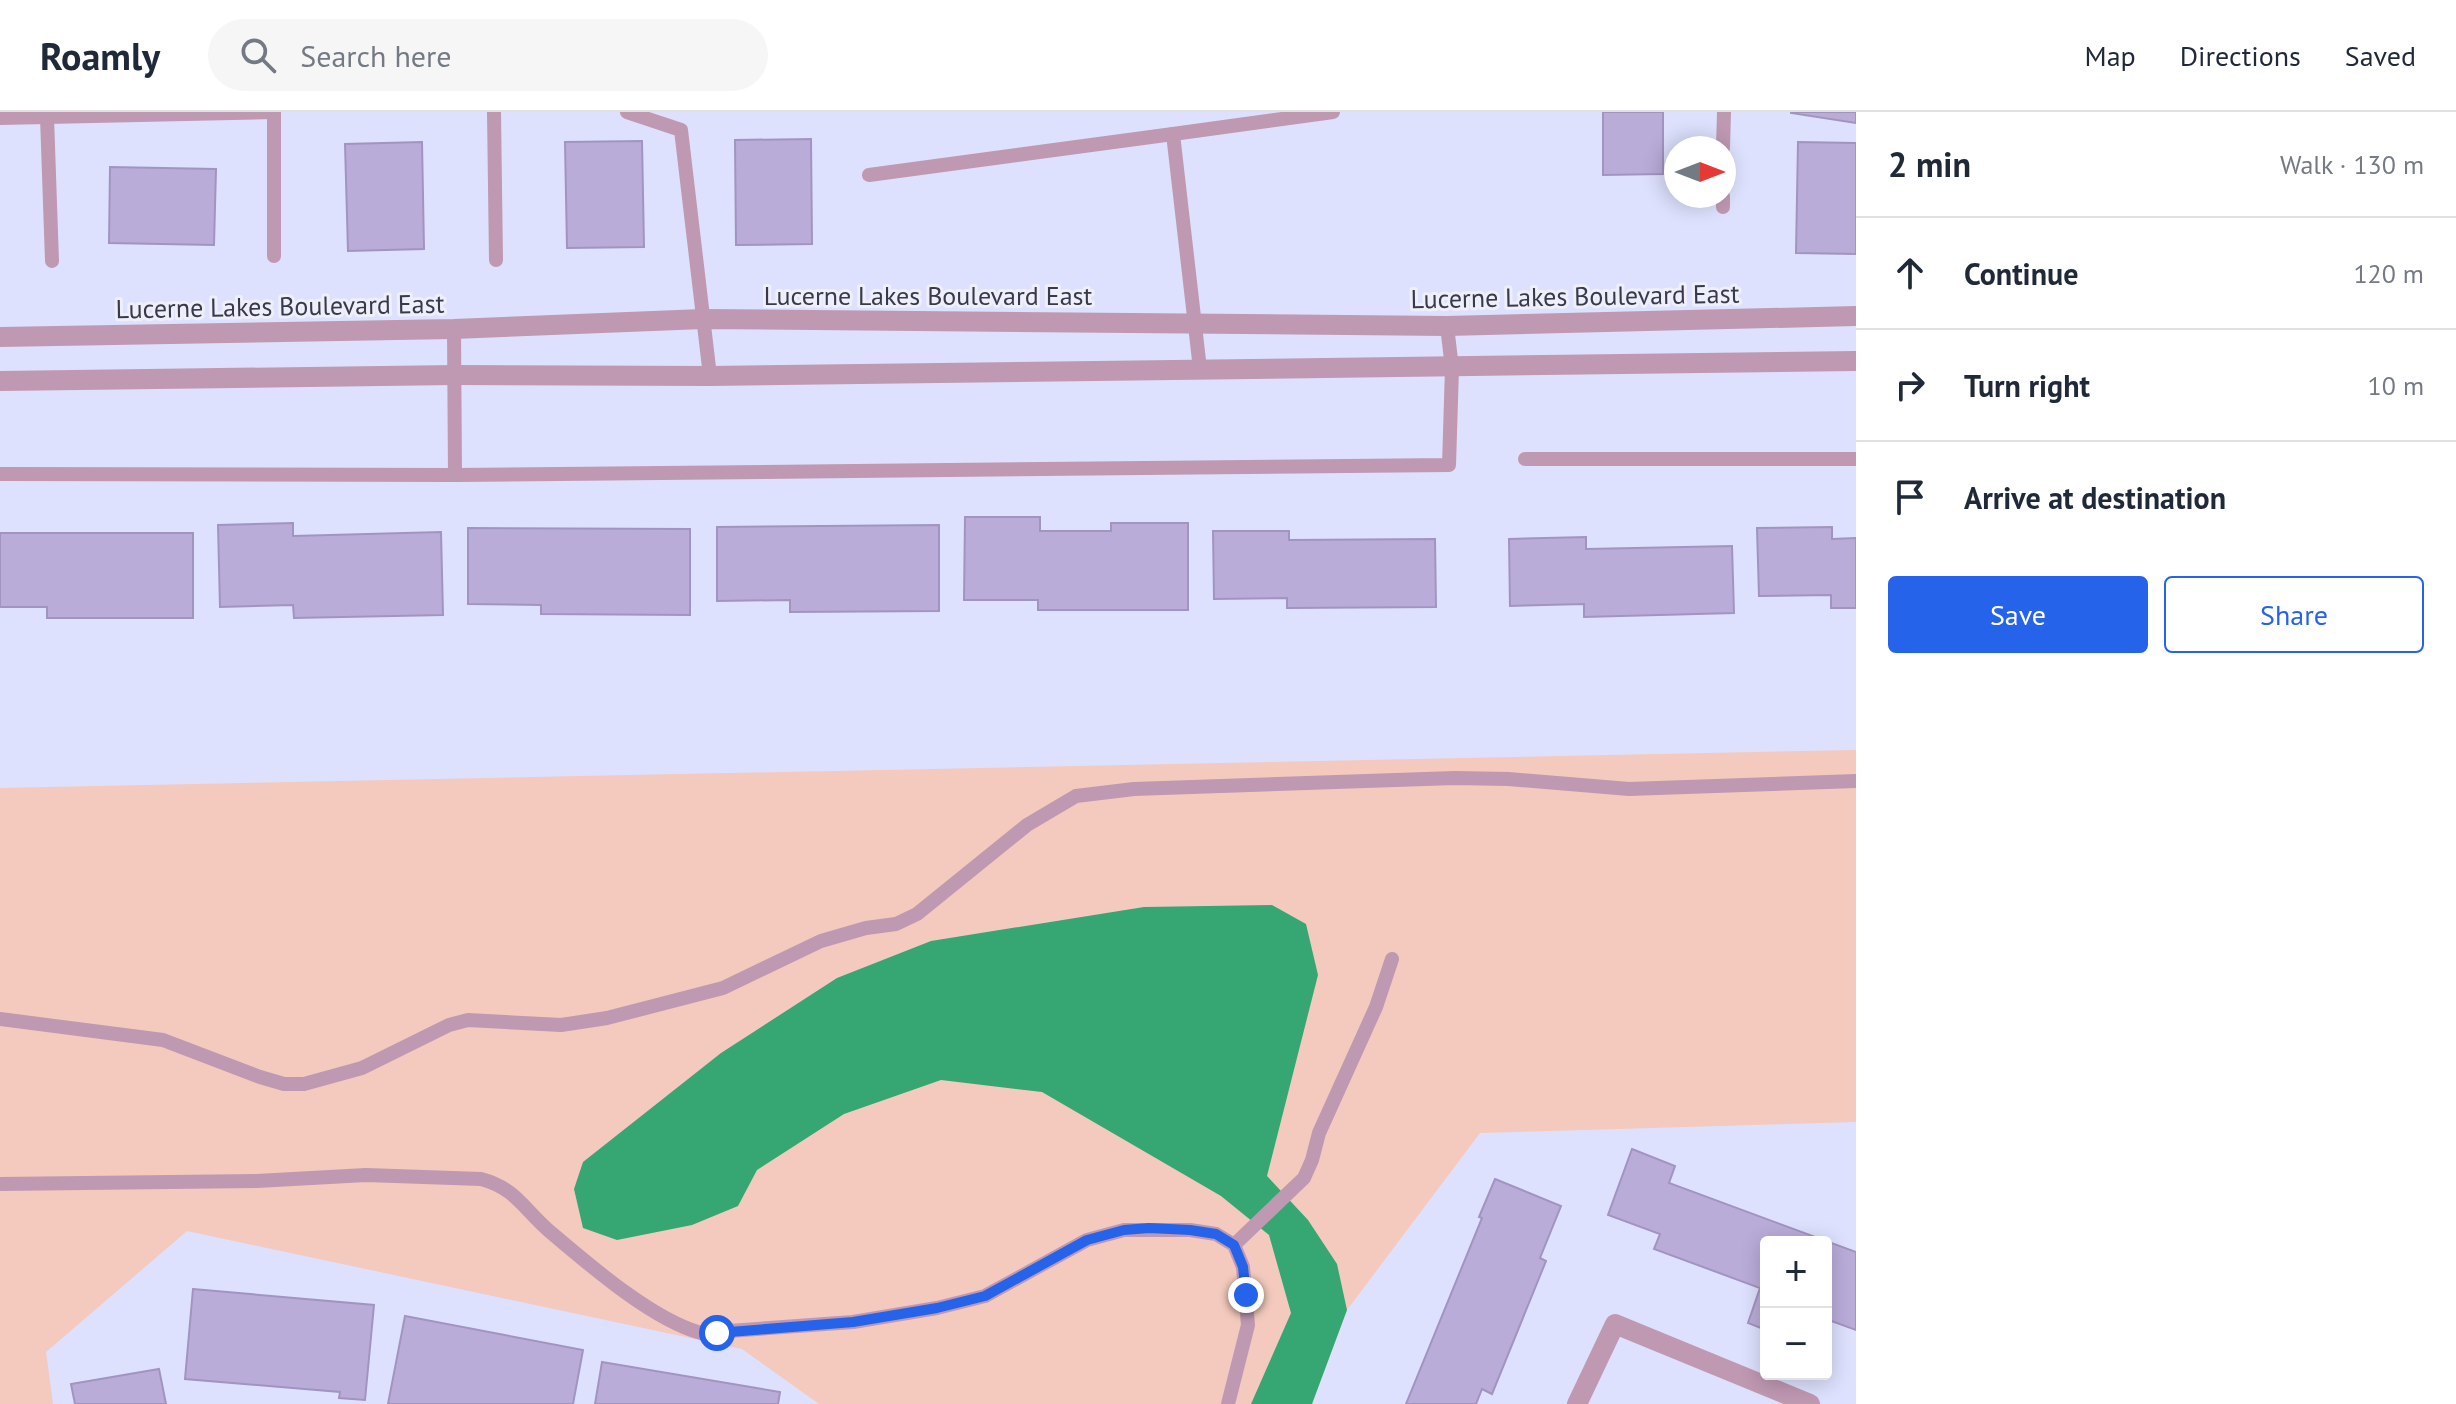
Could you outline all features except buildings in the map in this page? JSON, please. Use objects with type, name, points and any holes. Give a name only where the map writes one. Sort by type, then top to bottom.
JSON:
[{"type":"street","name":"Lucerne Lakes Boulevard East","points":[[0,337],[454,329],[703,319],[1447,326],[1856,316]]},
{"type":"street","points":[[0,381],[455,375],[710,376],[1856,361]]},
{"type":"street","points":[[1577,1404],[1615,1324],[1810,1404]]},
{"type":"lane","points":[[0,118],[274,112],[274,256]]},
{"type":"lane","points":[[494,112],[496,260]]},
{"type":"lane","points":[[627,112],[681,130],[710,376]]},
{"type":"lane","points":[[869,175],[1333,112]]},
{"type":"lane","points":[[1723,136],[1724,112]]},
{"type":"lane","points":[[47,117],[52,261]]},
{"type":"lane","points":[[1173,134],[1200,369]]},
{"type":"lane","points":[[0,474],[455,475],[1449,465],[1452,368],[1447,326]]},
{"type":"lane","points":[[454,329],[455,475]]},
{"type":"lane","points":[[1525,459],[1856,459]]},
{"type":"lane","points":[[0,1019],[163,1040],[260,1077],[284,1084],[304,1084],[362,1068],[449,1025],[468,1020],[561,1025],[607,1018],[723,988],[821,941],[866,928],[896,924],[917,914],[1027,825],[1076,796],[1134,789],[1455,778],[1629,789],[1856,781]]},
{"type":"lane","points":[[1234,1245],[1304,1178],[1319,1133],[1376,1007],[1392,959]]},
{"type":"lane","points":[[0,1184],[243,1181],[366,1175],[481,1179],[498,1183],[509,1190],[546,1228],[666,1319],[701,1333],[853,1322],[937,1308],[985,1296],[1087,1240],[1124,1230],[1149,1228],[1216,1234],[1234,1245],[1243,1267],[1248,1325],[1228,1404]]},
{"type":"shaded area","points":[[1856,750],[1856,1122],[1480,1133],[1347,1310],[1312,1404],[819,1404],[742,1349],[187,1231],[46,1352],[53,1404],[0,1404],[0,788]]},
{"type":"shaded area","points":[[1272,905],[1306,924],[1318,975],[1267,1176],[1308,1220],[1337,1264],[1347,1310],[1312,1404],[1251,1404],[1291,1313],[1269,1235],[1221,1196],[1042,1092],[941,1080],[844,1114],[757,1170],[738,1206],[692,1225],[617,1240],[583,1228],[574,1189],[583,1162],[721,1053],[837,978],[931,941],[1144,907]]},
{"type":"route","points":[[717,1333],[853,1322],[937,1308],[985,1296],[1087,1240],[1124,1230],[1149,1228],[1216,1234],[1234,1245],[1243,1267],[1246,1295]]}]
